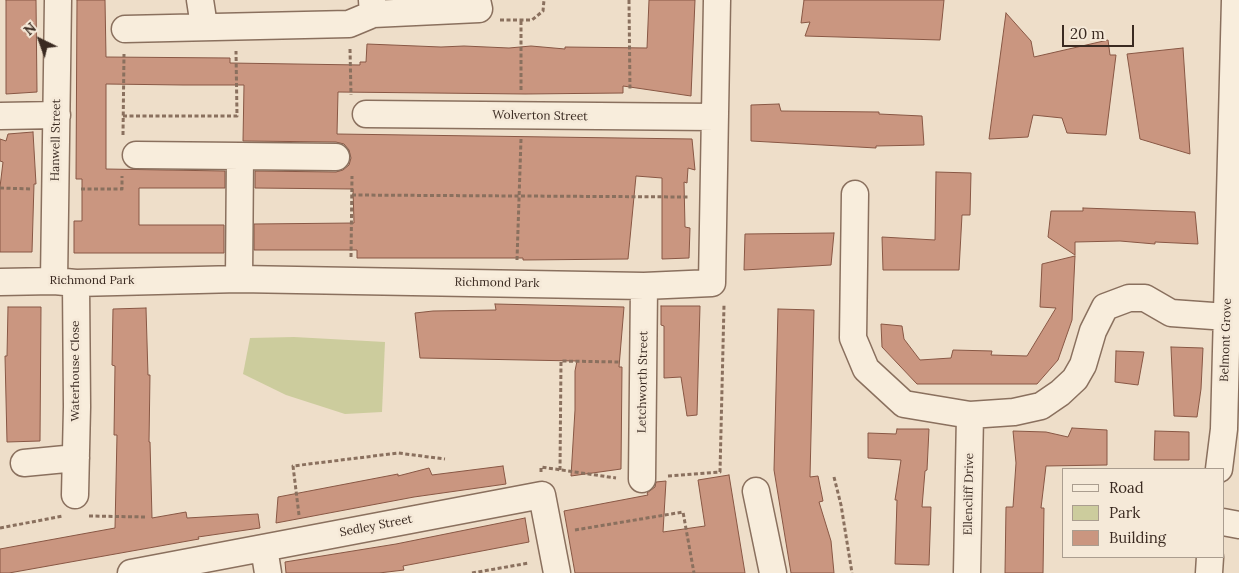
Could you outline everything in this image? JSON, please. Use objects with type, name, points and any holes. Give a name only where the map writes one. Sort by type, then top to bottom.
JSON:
[{"type":"street","name":"Hanwell Street","points":[[58,0],[56,189],[65,282]]},
{"type":"street","points":[[200,0],[204,26]]},
{"type":"street","name":"Richmond Park","points":[[0,282],[239,279],[644,286],[712,283],[717,0]]},
{"type":"street","name":"Belmont Grove","points":[[1219,468],[1224,429],[1231,306],[1235,0]]},
{"type":"street","points":[[125,29],[349,24],[372,7],[478,5]]},
{"type":"street","name":"Wolverton Street","points":[[358,105],[521,116],[716,118]]},
{"type":"street","points":[[0,116],[57,114]]},
{"type":"street","points":[[127,156],[240,156],[344,162]]},
{"type":"street","points":[[239,279],[240,156]]},
{"type":"street","points":[[855,194],[854,338],[866,369],[904,404],[970,415],[1014,412],[1041,406],[1060,394],[1075,380],[1083,365],[1093,331],[1105,307],[1129,298],[1146,298],[1171,313],[1231,306]]},
{"type":"street","name":"Waterhouse Close","points":[[65,282],[76,458],[75,495]]},
{"type":"street","name":"Letchworth Street","points":[[642,478],[644,286]]},
{"type":"street","name":"Ellencliff Drive","points":[[967,573],[970,415]]},
{"type":"street","points":[[24,463],[76,458]]},
{"type":"street","points":[[756,491],[773,573]]},
{"type":"street","name":"Sedley Street","points":[[131,573],[542,495],[554,555]]},
{"type":"street","points":[[1224,522],[1239,525]]},
{"type":"street","points":[[264,548],[268,573]]},
{"type":"street","points":[[1209,573],[1210,558]]},
{"type":"path","points":[[478,5],[490,20],[532,20],[543,11],[544,0]]},
{"type":"path","points":[[629,0],[630,117]]},
{"type":"path","points":[[516,283],[521,116],[521,20]]},
{"type":"path","points":[[349,24],[358,105]]},
{"type":"path","points":[[123,116],[237,116],[236,27]]},
{"type":"path","points":[[0,188],[122,189],[127,156],[123,116],[125,29]]},
{"type":"path","points":[[344,162],[352,195],[351,265],[353,280]]},
{"type":"path","points":[[352,195],[714,197]]},
{"type":"path","points":[[560,470],[561,361],[643,363]]},
{"type":"path","points":[[302,540],[293,466],[398,453],[445,459]]},
{"type":"path","points":[[834,477],[841,505],[852,573]]},
{"type":"path","points":[[472,573],[554,555],[683,512],[694,573]]},
{"type":"green space","points":[[294,337],[385,342],[382,412],[345,414],[286,395],[243,374],[250,338]]},
{"type":"building","points":[[6,0],[36,0],[37,92],[6,94]]},
{"type":"building","points":[[77,0],[105,0],[106,57],[230,58],[230,63],[360,65],[360,62],[366,62],[367,44],[509,48],[531,46],[565,49],[565,47],[647,48],[649,0],[695,0],[691,96],[623,86],[623,93],[338,92],[337,134],[692,139],[695,170],[688,168],[687,183],[684,182],[685,227],[690,228],[689,258],[662,259],[662,178],[636,176],[628,259],[357,258],[357,250],[254,250],[254,224],[354,223],[353,189],[255,188],[255,171],[336,172],[343,170],[349,165],[351,158],[349,150],[344,144],[336,142],[243,141],[244,85],[106,84],[106,169],[225,171],[225,188],[139,188],[139,225],[224,225],[224,253],[74,253],[74,221],[82,221],[82,179],[76,179]]},
{"type":"building","points":[[804,0],[944,0],[940,40],[805,36],[810,22],[801,23]]},
{"type":"building","points":[[1006,13],[1031,41],[1034,57],[1108,40],[1110,55],[1116,55],[1106,135],[1067,133],[1062,118],[1033,115],[1028,137],[989,139]]},
{"type":"building","points":[[1183,48],[1190,154],[1140,139],[1127,54]]},
{"type":"building","points":[[779,104],[781,111],[879,112],[879,114],[922,116],[924,145],[876,146],[876,148],[751,141],[751,105]]},
{"type":"building","points":[[33,132],[36,184],[34,184],[32,252],[0,252],[0,187],[3,162],[0,161],[0,139],[6,141],[8,134]]},
{"type":"building","points":[[936,172],[971,173],[970,215],[962,215],[959,270],[883,270],[882,237],[935,240]]},
{"type":"building","points":[[1083,208],[1195,212],[1198,244],[1155,242],[1155,244],[1120,241],[1075,242],[1075,255],[1048,237],[1051,211],[1083,211]]},
{"type":"building","points":[[834,233],[831,265],[744,270],[745,234]]},
{"type":"building","points":[[1075,256],[1072,320],[1058,360],[1037,384],[917,384],[882,347],[881,324],[902,326],[904,339],[920,360],[951,358],[953,350],[992,351],[991,355],[1027,356],[1056,308],[1040,307],[1042,264]]},
{"type":"building","points":[[495,304],[624,307],[619,367],[622,367],[621,469],[571,476],[577,361],[420,358],[415,313],[496,310]]},
{"type":"building","points":[[661,306],[700,306],[697,415],[687,416],[681,377],[664,378],[664,326],[661,325]]},
{"type":"building","points":[[8,307],[41,307],[40,441],[7,442],[5,356],[7,356]]},
{"type":"building","points":[[146,308],[148,375],[150,375],[149,442],[152,518],[186,512],[187,518],[258,514],[260,528],[198,537],[199,539],[9,573],[0,573],[0,549],[115,528],[117,435],[114,435],[115,366],[112,365],[113,309]]},
{"type":"building","points":[[778,309],[814,310],[810,477],[818,476],[823,501],[819,502],[831,541],[834,573],[791,573],[774,470]]},
{"type":"building","points":[[1171,347],[1203,348],[1201,389],[1197,417],[1174,416]]},
{"type":"building","points":[[1116,351],[1144,352],[1138,385],[1115,382]]},
{"type":"building","points":[[1072,428],[1107,430],[1107,465],[1046,466],[1041,508],[1044,508],[1043,573],[1005,573],[1006,507],[1013,507],[1016,463],[1013,431],[1046,432],[1068,437]]},
{"type":"building","points":[[897,429],[929,429],[927,470],[925,471],[922,507],[931,507],[929,565],[895,564],[897,500],[895,500],[901,460],[868,458],[868,433],[896,434]]},
{"type":"building","points":[[1155,431],[1189,432],[1189,460],[1154,460]]},
{"type":"building","points":[[503,466],[506,484],[414,497],[276,523],[278,497],[398,474],[398,476],[429,468],[432,475]]},
{"type":"building","points":[[729,475],[745,573],[575,573],[564,511],[648,495],[647,493],[655,487],[656,482],[666,481],[663,532],[705,526],[698,480]]},
{"type":"building","points":[[525,518],[529,542],[403,566],[404,570],[379,573],[286,573],[285,562],[396,544]]}]
